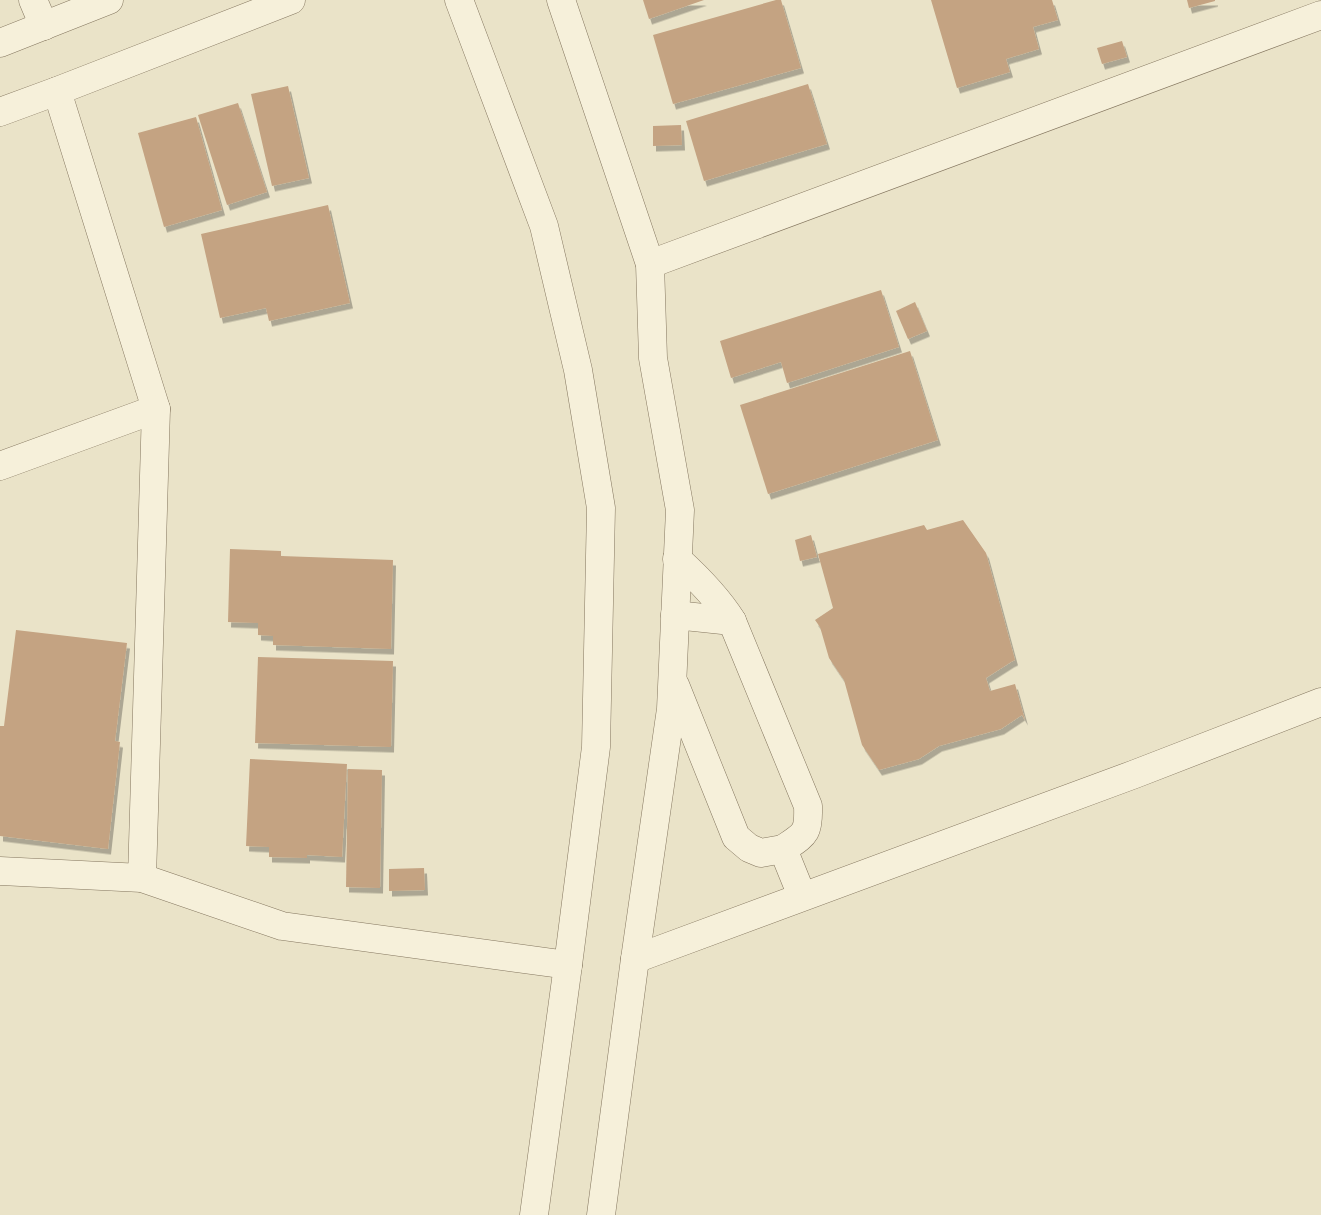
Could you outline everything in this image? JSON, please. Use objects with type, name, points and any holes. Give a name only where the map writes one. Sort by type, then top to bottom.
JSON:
[{"type":"street","points":[[33,0],[44,26]]},
{"type":"street","points":[[0,42],[109,0]]},
{"type":"street","points":[[0,112],[290,0]]},
{"type":"street","points":[[459,0],[544,226],[578,370],[602,508],[596,747],[534,1215]]},
{"type":"street","points":[[561,0],[650,264],[653,358],[680,510],[671,709],[600,1215]]},
{"type":"street","points":[[650,264],[1321,16]]},
{"type":"street","points":[[57,91],[156,409],[142,878]]},
{"type":"street","points":[[0,466],[156,409]]},
{"type":"street","points":[[672,677],[736,837],[749,848],[761,853],[783,849],[803,836],[809,823],[808,806],[732,621],[722,605],[678,559]]},
{"type":"street","points":[[675,615],[732,621]]},
{"type":"street","points":[[635,959],[1134,774],[1321,702]]},
{"type":"street","points":[[783,849],[802,896]]},
{"type":"street","points":[[0,872],[142,878],[282,926],[568,965]]},
{"type":"building","points":[[643,0],[704,0],[649,19]]},
{"type":"building","points":[[781,0],[801,68],[673,104],[653,35]]},
{"type":"building","points":[[931,0],[1052,0],[1058,20],[1033,27],[1039,49],[1006,59],[1010,72],[957,88]]},
{"type":"building","points":[[1187,0],[1215,0],[1215,1],[1189,8]]},
{"type":"building","points":[[1122,41],[1127,57],[1102,64],[1097,48]]},
{"type":"building","points":[[808,84],[827,144],[704,181],[686,121]]},
{"type":"building","points":[[288,86],[309,178],[272,186],[251,94]]},
{"type":"building","points":[[238,103],[267,192],[227,205],[198,115]]},
{"type":"building","points":[[196,117],[222,210],[164,227],[138,133]]},
{"type":"building","points":[[681,125],[682,145],[653,146],[653,126]]},
{"type":"building","points":[[328,205],[350,303],[269,321],[266,308],[220,318],[201,234]]},
{"type":"building","points":[[881,290],[899,347],[787,383],[781,362],[731,378],[720,341]]},
{"type":"building","points":[[915,302],[927,331],[908,339],[896,311]]},
{"type":"building","points":[[910,351],[938,440],[768,494],[740,405]]},
{"type":"building","points":[[963,520],[986,553],[1015,660],[986,678],[990,691],[1015,684],[1025,720],[1022,715],[1001,729],[939,746],[919,759],[879,770],[862,745],[844,680],[829,658],[820,627],[815,620],[833,608],[818,554],[924,525],[927,530]]},
{"type":"building","points":[[811,535],[817,557],[800,561],[795,540]]},
{"type":"building","points":[[230,549],[281,551],[281,556],[393,560],[391,649],[273,645],[273,636],[258,635],[258,623],[228,622]]},
{"type":"building","points":[[16,630],[127,643],[115,741],[120,742],[108,849],[0,836],[0,726],[4,726]]},
{"type":"building","points":[[258,657],[393,661],[391,747],[255,743]]},
{"type":"building","points":[[250,759],[347,764],[342,857],[307,855],[307,858],[269,857],[269,847],[246,846]]},
{"type":"building","points":[[348,769],[382,770],[380,888],[346,887]]},
{"type":"building","points":[[424,868],[425,890],[389,891],[389,869]]}]
